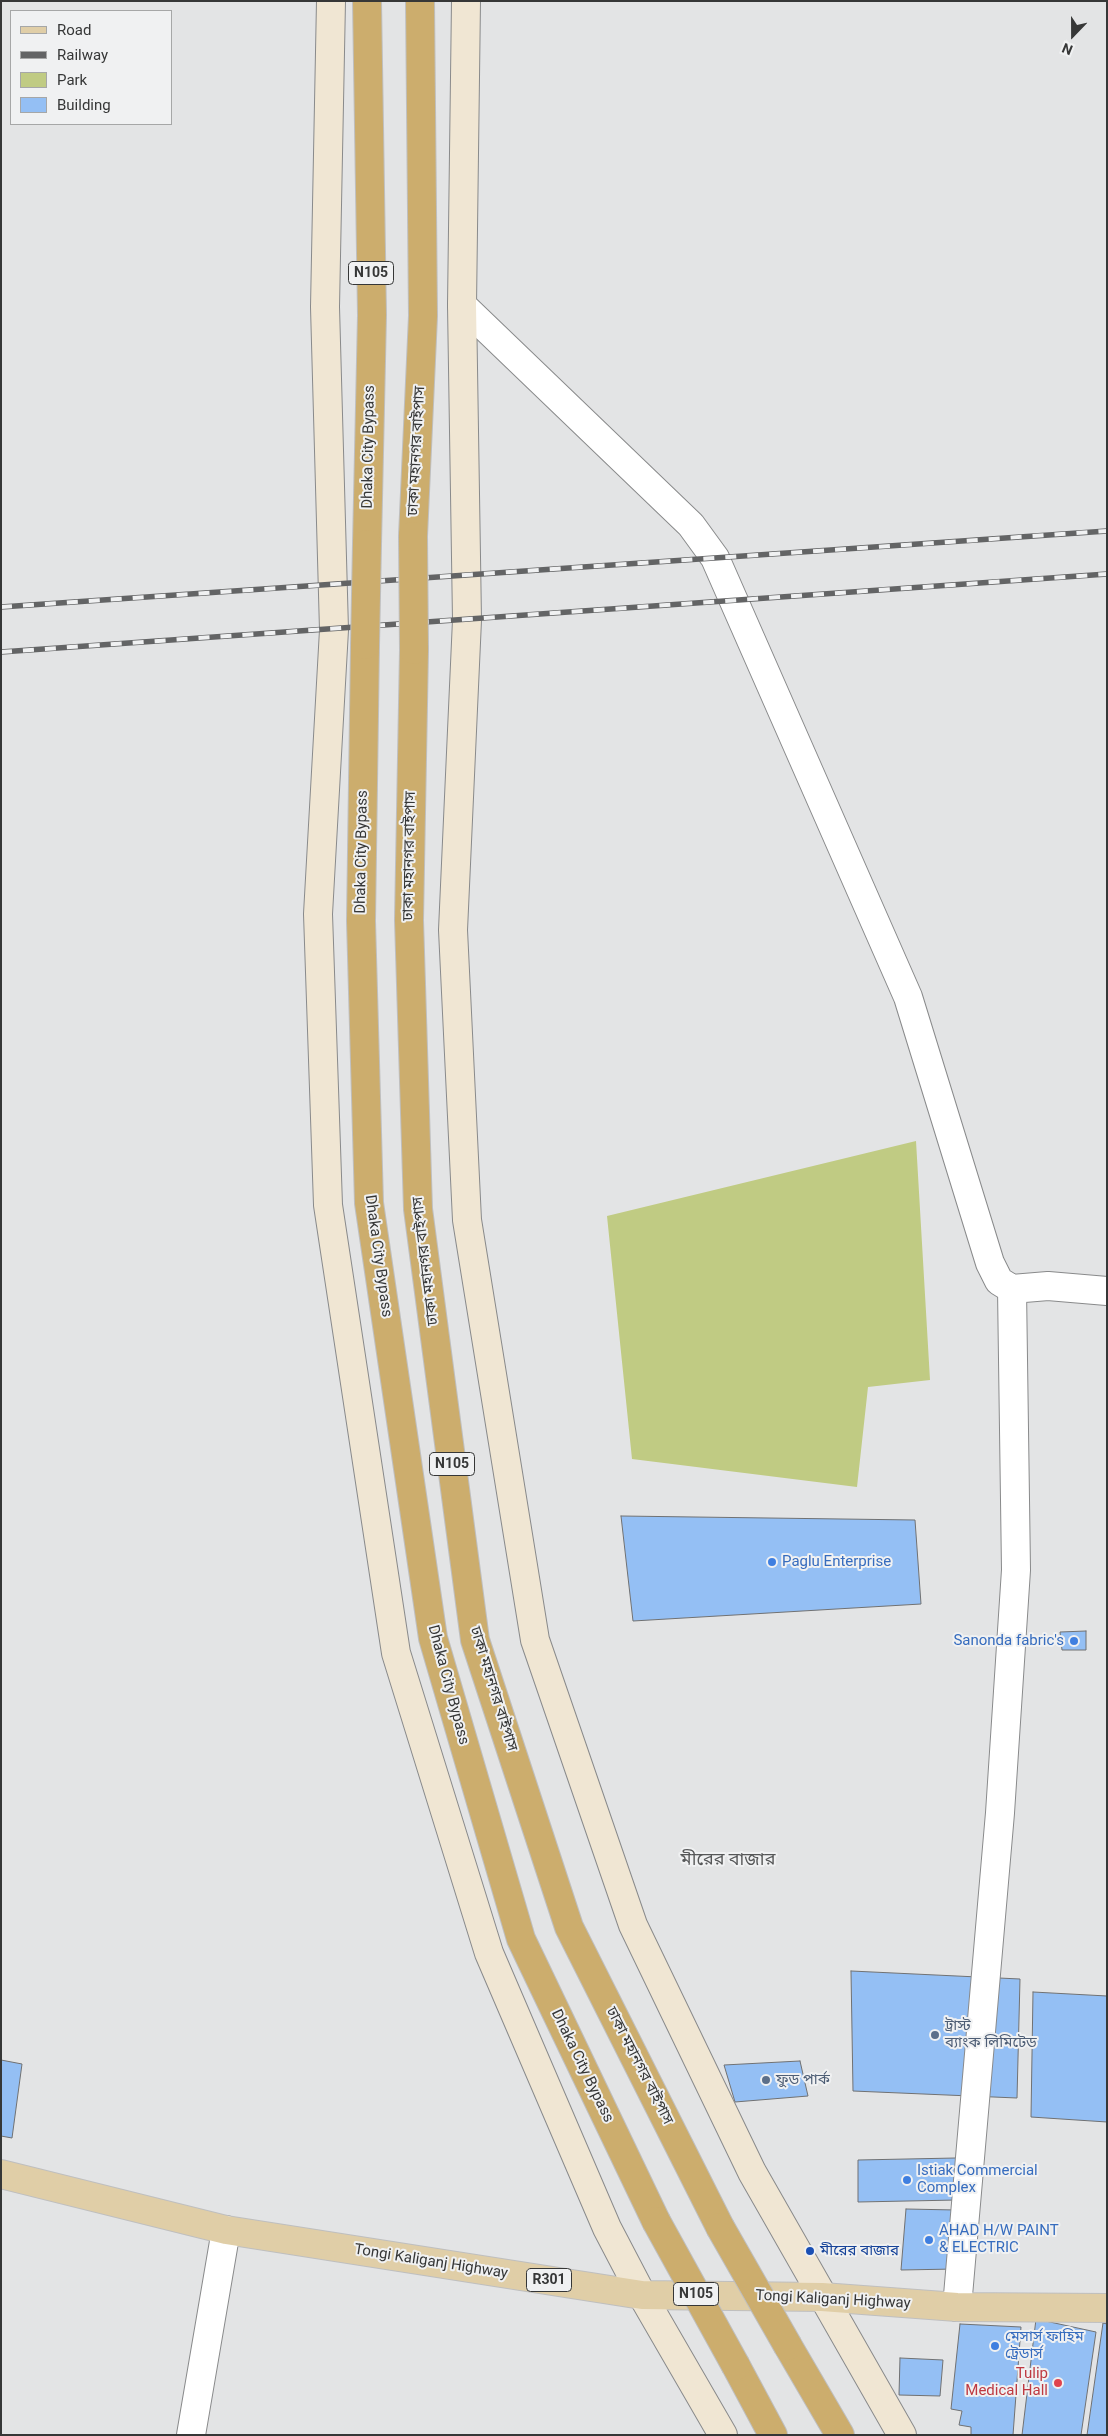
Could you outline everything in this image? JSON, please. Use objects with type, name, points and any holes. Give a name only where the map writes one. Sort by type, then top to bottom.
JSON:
[{"type":"highway","name":"Dhaka City Bypass","points":[[367,1],[372,315],[360,921],[369,1203],[433,1638],[521,1939],[656,2221],[773,2435]]},
{"type":"highway","name":"ঢাকা মহানগর বাইপাস","points":[[420,1],[423,316],[413,536],[414,650],[409,920],[418,1209],[475,1640],[569,1927],[720,2227],[840,2435]]},
{"type":"main road","points":[[331,1],[325,307],[334,630],[318,914],[328,1205],[396,1654],[489,1953],[607,2228],[642,2295],[723,2435]]},
{"type":"main road","points":[[466,1],[462,305],[467,620],[453,930],[467,1220],[535,1640],[633,1925],[752,2172],[902,2435]]},
{"type":"main road","name":"Tongi Kaliganj Highway","points":[[1,2174],[226,2230],[642,2295],[822,2297],[957,2307],[1107,2308]]},
{"type":"street","points":[[462,305],[691,525],[715,558],[908,997],[990,1263],[1000,1281],[1012,1288],[1048,1286],[1107,1292]]},
{"type":"street","points":[[957,2307],[1000,1813],[1016,1570],[1012,1288]]},
{"type":"street","points":[[190,2435],[226,2230]]},
{"type":"green space","points":[[916,1141],[930,1380],[868,1387],[857,1487],[632,1459],[607,1216]]},
{"type":"building","name":"Paglu Enterprise","points":[[621,1516],[915,1520],[921,1604],[633,1621]]},
{"type":"building","name":"Sanonda fabric's","points":[[1086,1631],[1086,1650],[1062,1650],[1060,1632]]},
{"type":"building","name":"ট্রাস্ট ব্যাংক লিমিটেড","points":[[851,1971],[1020,1979],[1017,2098],[853,2091]]},
{"type":"building","points":[[1033,1992],[1107,1996],[1107,2122],[1031,2117]]},
{"type":"building","points":[[1,2060],[22,2064],[12,2138],[1,2136]]},
{"type":"building","name":"ফুড পার্ক","points":[[800,2061],[808,2096],[735,2102],[724,2065]]},
{"type":"building","name":"Istiak Commercial Complex","points":[[956,2158],[957,2200],[858,2202],[858,2160]]},
{"type":"building","name":"AHAD H/W PAINT & ELECTRIC","points":[[906,2209],[956,2210],[955,2269],[901,2270]]},
{"type":"building","name":"Tulip Medical Hall","points":[[1036,2319],[1096,2332],[1081,2435],[1022,2435]]},
{"type":"building","points":[[1103,2323],[1107,2324],[1107,2435],[1087,2435]]},
{"type":"building","points":[[960,2324],[1021,2327],[1013,2435],[971,2435],[971,2427],[959,2425],[962,2411],[951,2409]]},
{"type":"building","points":[[900,2358],[943,2360],[940,2396],[899,2395]]},
{"type":"railway","points":[[1,607],[1107,531]]},
{"type":"railway","points":[[1,652],[1107,574]]},
{"type":"place","name":"Paglu Enterprise","points":[[772,1562]]},
{"type":"place","name":"Sanonda fabric's","points":[[1074,1641]]},
{"type":"place","name":"ট্রাস্ট ব্যাংক লিমিটেড","points":[[935,2035]]},
{"type":"place","name":"ফুড পার্ক","points":[[766,2080]]},
{"type":"place","name":"Istiak Commercial Complex","points":[[907,2180]]},
{"type":"place","name":"AHAD H/W PAINT & ELECTRIC","points":[[929,2240]]},
{"type":"place","name":"মীরের বাজার","points":[[810,2251]]},
{"type":"place","name":"মেসার্স ফাহিম ট্রেডার্স","points":[[995,2346]]},
{"type":"place","name":"Tulip Medical Hall","points":[[1058,2383]]},
{"type":"district","name":"মীরের বাজার","points":[[728,1860]]}]
